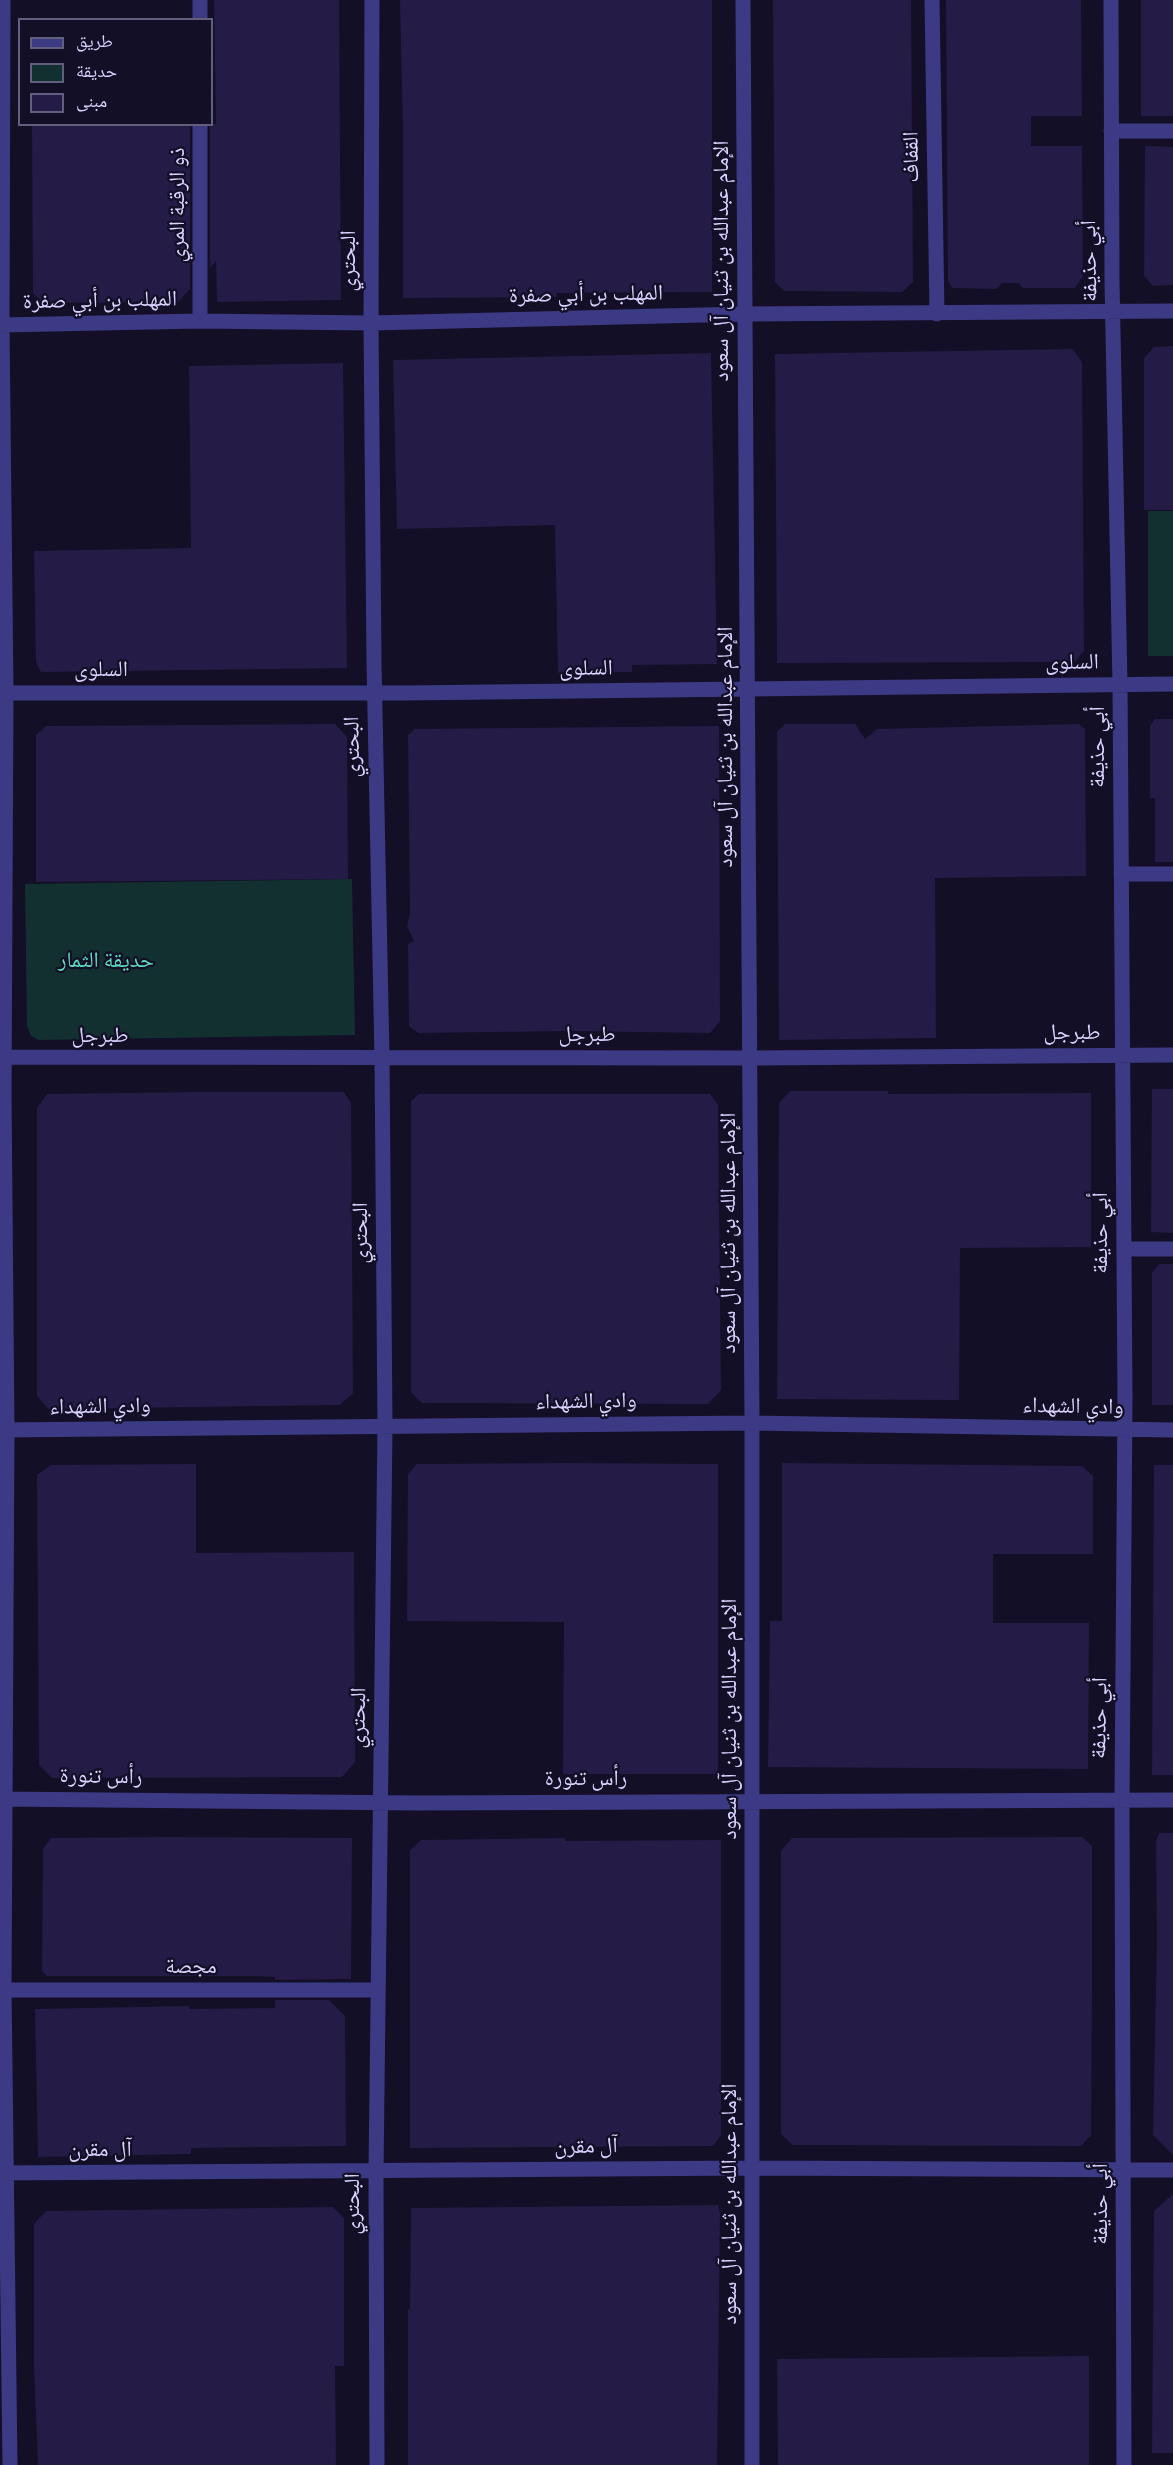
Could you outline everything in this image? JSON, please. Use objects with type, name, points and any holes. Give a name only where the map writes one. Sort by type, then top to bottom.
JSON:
[{"type":"street","points":[[3,0],[1,325],[3,2173],[10,2465]]},
{"type":"street","points":[[200,0],[200,18]]},
{"type":"street","name":"البحتري","points":[[372,0],[371,323],[374,693],[382,1057],[385,1426],[377,1990],[376,2465]]},
{"type":"street","name":"الإمام عبدالله بن ثنيان آل سعود","points":[[743,0],[754,1801],[752,2465]]},
{"type":"street","name":"القفاف","points":[[933,0],[937,314]]},
{"type":"street","name":"أبي حذيفة","points":[[1111,0],[1113,311],[1120,684],[1126,1430],[1122,1801],[1124,2465]]},
{"type":"street","name":"ذو الرقبة المري","points":[[200,126],[200,321]]},
{"type":"street","points":[[1111,131],[1173,130]]},
{"type":"street","name":"المهلب بن أبي صفرة","points":[[1,325],[200,321],[371,323],[745,314],[1173,311]]},
{"type":"street","name":"السلوى","points":[[3,693],[374,693],[1173,684]]},
{"type":"street","points":[[1121,874],[1173,874]]},
{"type":"street","name":"طبرجل","points":[[2,1057],[750,1058],[1173,1055]]},
{"type":"street","points":[[1124,1249],[1173,1249]]},
{"type":"street","name":"وادي الشهداء","points":[[3,1431],[752,1424],[1173,1430]]},
{"type":"street","name":"رأس تنورة","points":[[3,1799],[380,1802],[1173,1800]]},
{"type":"street","name":"مجصة","points":[[4,1990],[377,1990]]},
{"type":"street","name":"آل مقرن","points":[[3,2173],[753,2168],[1173,2170]]},
{"type":"green space","points":[[1148,511],[1173,511],[1173,656],[1148,656]]},
{"type":"green space","name":"حديقة الثمار","points":[[352,879],[355,1035],[39,1040],[31,1036],[27,1026],[25,884]]},
{"type":"building","points":[[214,0],[339,0],[341,300],[217,302],[216,261],[210,268],[210,126],[216,124]]},
{"type":"building","points":[[400,0],[712,0],[712,292],[557,293],[557,297],[403,298]]},
{"type":"building","points":[[773,0],[911,0],[913,282],[902,292],[784,291],[775,282]]},
{"type":"building","points":[[946,0],[1081,0],[1082,116],[1031,116],[1031,146],[1082,146],[1083,276],[1075,288],[1023,288],[1018,283],[1002,283],[996,289],[952,288],[948,281]]},
{"type":"building","points":[[1141,0],[1173,0],[1173,116],[1141,116]]},
{"type":"building","points":[[32,126],[190,126],[190,289],[178,302],[43,303],[33,293]]},
{"type":"building","points":[[1145,146],[1173,147],[1173,285],[1153,286],[1144,276]]},
{"type":"building","points":[[1173,346],[1173,510],[1144,510],[1144,358],[1154,347]]},
{"type":"building","points":[[1073,349],[1082,362],[1084,651],[1075,662],[777,663],[775,354]]},
{"type":"building","points":[[711,353],[717,664],[632,665],[632,672],[558,673],[555,525],[397,529],[393,360]]},
{"type":"building","points":[[343,363],[347,668],[41,672],[36,662],[34,551],[191,548],[189,366]]},
{"type":"building","points":[[1155,719],[1173,719],[1173,862],[1155,862],[1155,798],[1150,798],[1150,726]]},
{"type":"building","points":[[335,724],[347,737],[348,879],[36,882],[36,735],[46,726]]},
{"type":"building","points":[[785,724],[855,724],[865,739],[877,729],[1079,724],[1085,729],[1086,876],[935,878],[936,1038],[779,1040],[777,732]]},
{"type":"building","points":[[719,726],[720,1021],[710,1033],[567,1031],[418,1033],[409,1026],[408,944],[414,941],[407,926],[410,913],[408,735],[415,729]]},
{"type":"building","points":[[1152,1089],[1173,1089],[1173,1233],[1151,1232]]},
{"type":"building","points":[[790,1091],[888,1091],[888,1094],[1091,1093],[1091,1247],[960,1248],[959,1400],[777,1399],[779,1103]]},
{"type":"building","points":[[344,1092],[351,1103],[353,1393],[340,1405],[48,1409],[37,1396],[37,1108],[47,1094]]},
{"type":"building","points":[[419,1094],[710,1094],[718,1105],[721,1390],[708,1404],[422,1403],[411,1392],[411,1101]]},
{"type":"building","points":[[1159,1264],[1173,1264],[1173,1405],[1152,1405],[1152,1273]]},
{"type":"building","points":[[782,1463],[1082,1466],[1093,1476],[1093,1554],[993,1554],[993,1623],[1089,1623],[1088,1769],[768,1767],[770,1621],[782,1621]]},
{"type":"building","points":[[196,1464],[196,1553],[354,1552],[355,1762],[342,1777],[52,1778],[39,1765],[37,1475],[51,1465]]},
{"type":"building","points":[[417,1464],[718,1464],[718,1774],[563,1774],[564,1622],[407,1621],[408,1474]]},
{"type":"building","points":[[1154,1465],[1173,1465],[1173,1775],[1152,1775]]},
{"type":"building","points":[[1159,1833],[1173,1833],[1173,2155],[1153,2135],[1157,1940],[1156,1842]]},
{"type":"building","points":[[1082,1837],[1092,1846],[1092,1992],[1091,2135],[1081,2146],[793,2145],[781,2134],[781,1851],[792,1838]]},
{"type":"building","points":[[51,1838],[352,1838],[351,1979],[275,1980],[275,1977],[255,1976],[47,1976],[42,1971],[43,1849]]},
{"type":"building","points":[[565,1838],[565,1841],[721,1840],[721,2135],[713,2146],[410,2148],[410,1850],[421,1840]]},
{"type":"building","points":[[275,2000],[329,2000],[345,2016],[346,2146],[191,2148],[191,2154],[38,2157],[35,2009],[189,2006],[189,2009],[275,2008]]},
{"type":"building","points":[[1173,2194],[1173,2453],[1152,2453],[1154,2211]]},
{"type":"building","points":[[718,2205],[720,2214],[717,2465],[408,2465],[408,2309],[410,2309],[411,2208]]},
{"type":"building","points":[[333,2207],[344,2218],[344,2366],[335,2366],[336,2465],[38,2465],[34,2367],[34,2224],[46,2211]]},
{"type":"building","points":[[1089,2356],[1089,2465],[778,2465],[777,2359]]}]
